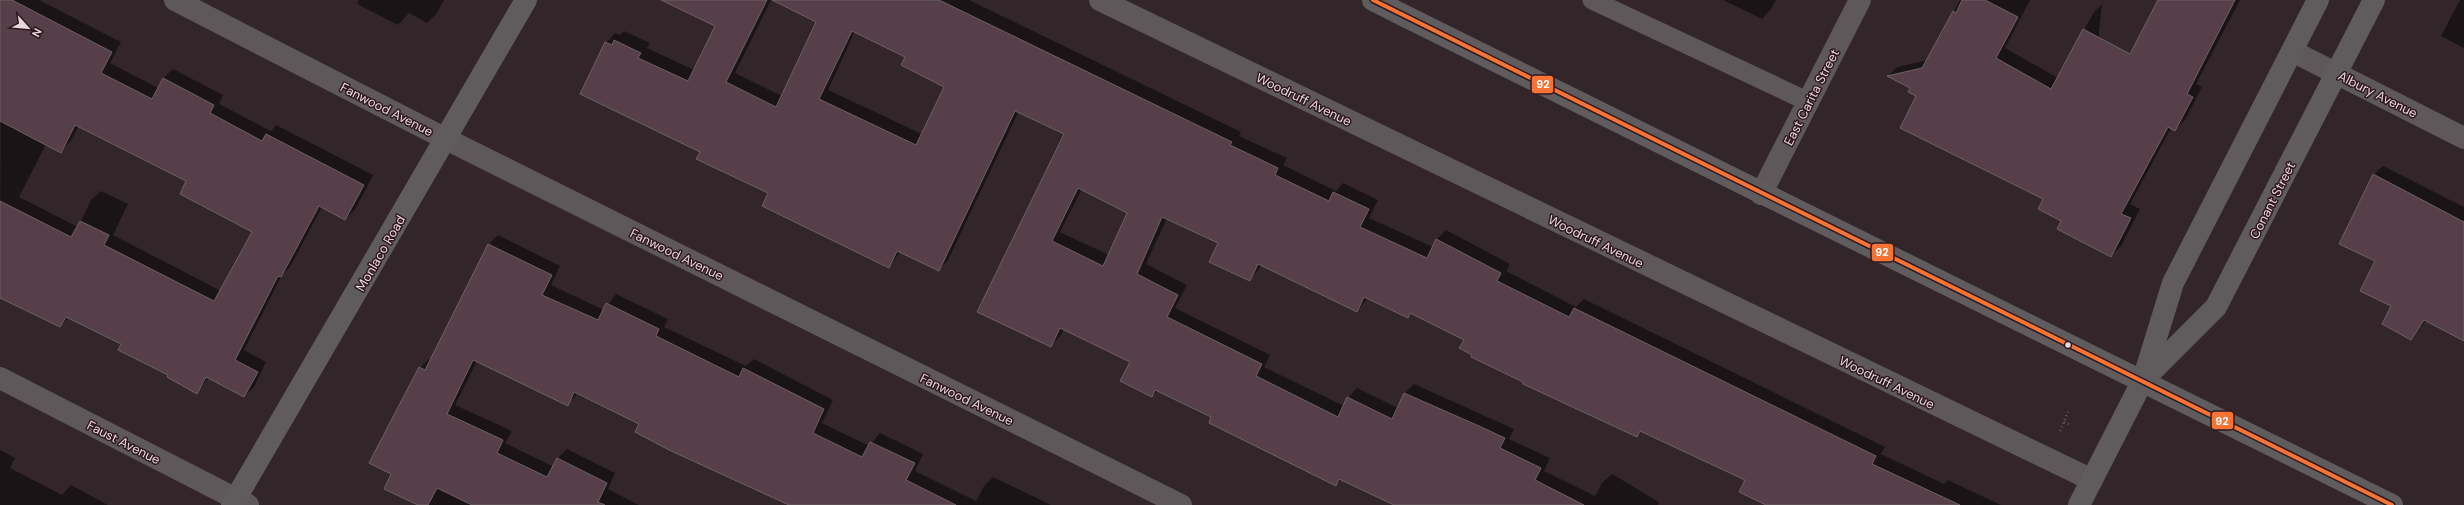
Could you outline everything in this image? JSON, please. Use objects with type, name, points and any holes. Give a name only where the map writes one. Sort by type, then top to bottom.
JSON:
[{"type":"street","name":"Fanwood Avenue","points":[[175,0],[446,139],[1181,505]]},
{"type":"street","name":"Monlaco Road","points":[[239,503],[526,0]]},
{"type":"street","name":"Woodruff Avenue","points":[[1100,0],[2092,480]]},
{"type":"street","points":[[1373,0],[1631,131],[2143,380],[2392,505]]},
{"type":"street","name":"East Carita Street","points":[[1762,194],[1860,0]]},
{"type":"street","name":"Conant Street","points":[[2079,505],[2143,380],[2173,283],[2318,0]]},
{"type":"street","name":"Conant Street","points":[[2143,380],[2216,307],[2374,0]]},
{"type":"street","name":"Albury Avenue","points":[[2292,51],[2464,138]]},
{"type":"street","name":"Faust Avenue","points":[[0,378],[239,503]]},
{"type":"lane","points":[[1592,0],[1809,102]]},
{"type":"path","points":[[2060,431],[2068,412]]},
{"type":"path","points":[[2064,422],[2070,424]]},
{"type":"building","points":[[0,0],[12,0],[112,52],[101,73],[152,99],[163,78],[214,105],[210,113],[262,141],[266,134],[364,185],[345,220],[319,206],[281,277],[278,276],[235,360],[258,372],[244,397],[206,377],[197,394],[167,377],[168,375],[118,350],[121,344],[66,317],[60,327],[0,298],[0,201],[71,237],[80,221],[109,235],[104,245],[214,301],[252,232],[180,194],[186,181],[75,125],[61,153],[0,121]]},
{"type":"building","points":[[661,0],[767,0],[726,82],[776,107],[816,22],[772,0],[939,0],[1232,142],[1230,145],[1278,168],[1275,175],[1329,201],[1333,192],[1369,209],[1360,227],[1427,258],[1436,239],[1501,273],[1497,281],[1569,317],[1574,308],[1876,456],[1872,464],[1960,505],[1766,505],[1739,492],[1745,480],[1640,431],[1637,437],[1523,384],[1523,382],[1471,357],[1472,355],[1459,348],[1464,340],[1410,313],[1408,318],[1364,297],[1357,312],[1258,264],[1250,281],[1209,262],[1218,243],[1162,217],[1137,274],[1178,295],[1167,317],[1262,364],[1256,376],[1338,417],[1347,397],[1392,419],[1404,393],[1479,426],[1505,438],[1500,448],[1541,468],[1535,480],[1584,505],[1394,505],[1339,479],[1336,486],[1209,423],[1211,417],[1155,390],[1152,397],[1120,381],[1130,362],[1060,328],[1051,347],[977,312],[1064,134],[1015,111],[939,271],[897,251],[889,268],[762,206],[768,193],[696,159],[700,152],[580,94],[605,42],[612,45],[614,40],[641,53],[638,58],[688,81],[715,26]],"holes":[[[852,31],[905,57],[901,65],[944,87],[916,145],[819,99]],[[1078,188],[1127,213],[1103,266],[1052,241]]]},
{"type":"building","points":[[1962,0],[1985,0],[2018,17],[1996,58],[2051,89],[2083,29],[2130,54],[2158,0],[2235,0],[2187,94],[2193,97],[2175,131],[2168,127],[2121,214],[2131,218],[2111,257],[2057,229],[2061,221],[2038,209],[2043,199],[1900,128],[1916,96],[1908,92],[1910,88],[1887,76],[1922,68],[1953,11],[1956,13]]},
{"type":"building","points":[[2373,174],[2464,222],[2464,341],[2424,320],[2411,340],[2382,324],[2391,306],[2360,291],[2375,261],[2339,244]]},
{"type":"building","points":[[488,244],[552,275],[542,295],[598,320],[606,303],[659,329],[656,336],[739,377],[743,368],[824,409],[813,433],[862,457],[870,442],[915,463],[906,480],[956,505],[789,505],[669,450],[635,432],[639,424],[574,392],[568,406],[473,360],[447,414],[503,440],[497,453],[547,477],[557,458],[607,483],[598,502],[605,505],[472,505],[437,488],[428,505],[418,505],[384,489],[391,474],[369,463],[419,367],[425,370]]},
{"type":"transit line","name":"92","points":[[1373,0],[2392,505]]}]
